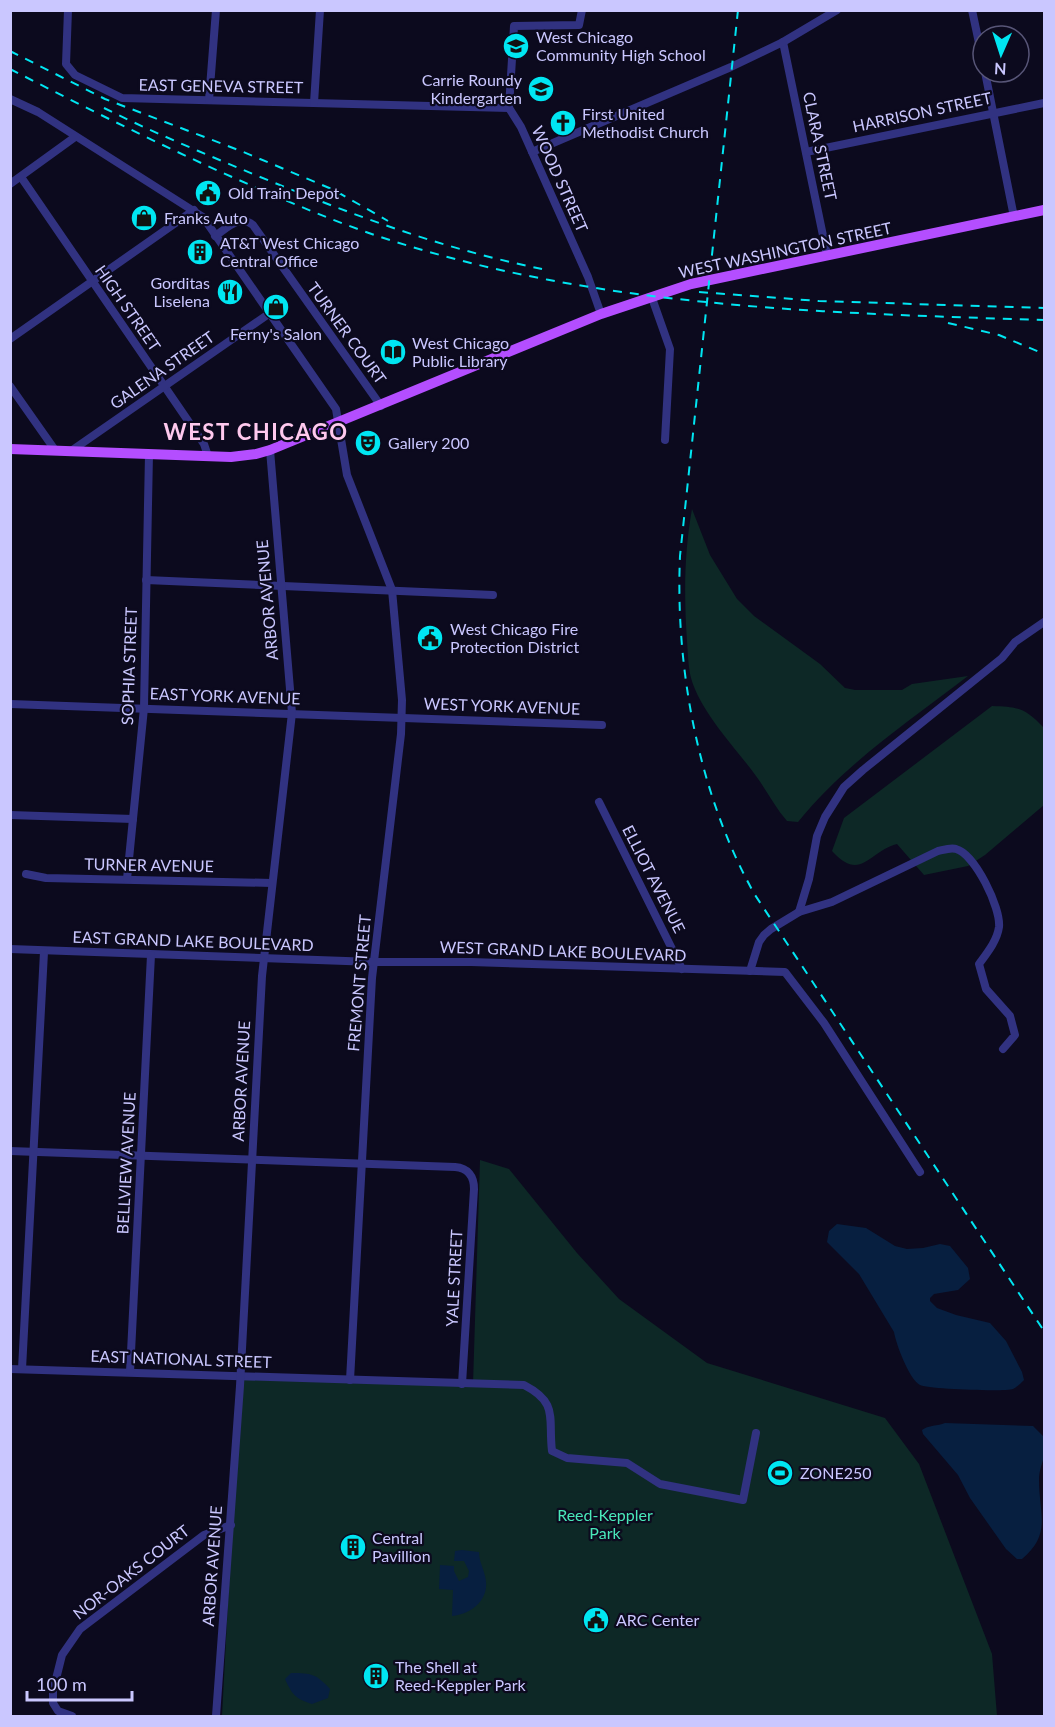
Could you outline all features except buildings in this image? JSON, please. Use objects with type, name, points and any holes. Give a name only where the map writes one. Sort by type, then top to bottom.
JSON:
[{"type":"main road","name":"WEST WASHINGTON STREET","points":[[10,449],[208,456],[241,456],[270,450],[601,314],[692,284],[1044,210]]},
{"type":"street","name":"EAST GENEVA STREET","points":[[68,10],[66,64],[75,75],[122,98],[508,108]]},
{"type":"street","points":[[209,100],[216,10]]},
{"type":"street","points":[[314,103],[320,10]]},
{"type":"street","points":[[508,108],[514,26],[579,25],[582,10]]},
{"type":"street","points":[[532,152],[732,67],[783,42],[837,10]]},
{"type":"street","name":"CLARA STREET","points":[[783,42],[827,255]]},
{"type":"street","points":[[988,84],[1014,217]]},
{"type":"street","name":"FREMONT STREET","points":[[10,99],[38,112],[203,217],[336,409],[347,475],[392,590],[402,717],[374,962],[350,1380]]},
{"type":"street","name":"HARRISON STREET","points":[[806,152],[1044,103]]},
{"type":"street","name":"WOOD STREET","points":[[508,108],[520,125],[588,277],[601,314]]},
{"type":"street","points":[[10,184],[75,137]]},
{"type":"street","name":"HIGH STREET","points":[[21,177],[204,444],[208,456]]},
{"type":"street","points":[[10,339],[194,210]]},
{"type":"street","name":"TURNER COURT","points":[[215,236],[237,221],[254,225],[381,405]]},
{"type":"street","points":[[652,298],[670,349],[665,440]]},
{"type":"street","name":"GALENA STREET","points":[[71,451],[270,313]]},
{"type":"street","points":[[10,386],[55,450]]},
{"type":"street","name":"ARBOR AVENUE","points":[[216,1716],[231,1525],[264,959],[292,713],[270,450]]},
{"type":"street","name":"SOPHIA STREET","points":[[127,879],[144,708],[149,454]]},
{"type":"street","points":[[146,580],[492,595]]},
{"type":"street","points":[[799,912],[809,879],[817,836],[833,803],[844,788],[863,770],[1002,658],[1015,642],[1044,622]]},
{"type":"street","name":"EAST YORK AVENUE","points":[[10,704],[402,717]]},
{"type":"street","name":"WEST YORK AVENUE","points":[[402,717],[602,725]]},
{"type":"street","name":"ELLIOT AVENUE","points":[[599,802],[682,969]]},
{"type":"street","points":[[10,815],[133,819]]},
{"type":"street","points":[[750,971],[764,934],[799,912],[832,902],[938,851],[955,848],[969,856],[993,898],[999,927],[991,948],[979,964],[986,989],[1010,1016],[1015,1035],[1003,1049]]},
{"type":"street","name":"TURNER AVENUE","points":[[26,874],[46,878],[272,883]]},
{"type":"street","name":"EAST GRAND LAKE BOULEVARD","points":[[10,949],[374,962]]},
{"type":"street","points":[[22,1369],[44,952]]},
{"type":"street","name":"BELLVIEW AVENUE","points":[[130,1372],[151,955]]},
{"type":"street","name":"WEST GRAND LAKE BOULEVARD","points":[[374,962],[471,962],[785,972],[824,1023],[920,1172]]},
{"type":"street","points":[[10,1150],[362,1163]]},
{"type":"street","name":"YALE STREET","points":[[362,1163],[461,1167],[473,1179],[462,1384]]},
{"type":"street","name":"EAST NATIONAL STREET","points":[[10,1368],[524,1385],[540,1394],[551,1412],[552,1451],[567,1458],[627,1463],[660,1484],[742,1500],[756,1433]]},
{"type":"street","name":"NOR-OAKS COURT","points":[[72,1716],[58,1711],[53,1703],[53,1691],[62,1655],[80,1629],[204,1535],[231,1525]]},
{"type":"green space","points":[[692,509],[710,555],[737,599],[754,616],[820,664],[845,688],[902,690],[912,684],[968,676],[857,762],[816,801],[798,822],[787,821],[783,816],[756,776],[710,717],[691,678],[685,592],[687,542]]},
{"type":"green space","points":[[992,706],[1021,710],[1032,716],[1044,728],[1044,805],[985,855],[968,866],[924,875],[897,844],[858,865],[842,860],[832,851],[844,818]]},
{"type":"green space","name":"Reed-Keppler Park","points":[[480,1160],[509,1169],[577,1253],[619,1299],[707,1363],[885,1418],[919,1464],[992,1654],[997,1716],[222,1716],[240,1376],[473,1384]]},
{"type":"water","points":[[837,1224],[866,1228],[895,1246],[907,1249],[940,1244],[950,1246],[968,1268],[970,1279],[958,1290],[934,1294],[930,1301],[937,1308],[956,1315],[990,1323],[1006,1341],[1024,1380],[1013,1389],[1007,1390],[950,1389],[920,1385],[907,1369],[894,1332],[859,1274],[827,1242],[829,1231]]},
{"type":"water","points":[[945,1423],[1033,1426],[1044,1437],[1045,1453],[1039,1480],[1041,1532],[1031,1550],[1022,1559],[1017,1559],[1006,1549],[970,1498],[958,1475],[923,1434],[924,1428]]},
{"type":"water","points":[[455,1551],[479,1552],[485,1576],[485,1591],[479,1604],[467,1612],[452,1616],[453,1590],[439,1589],[440,1565],[454,1566],[459,1581],[468,1577],[469,1571],[464,1561],[454,1561]]},
{"type":"water","points":[[291,1673],[317,1677],[330,1689],[328,1698],[312,1704],[298,1698],[285,1679]]},
{"type":"railway","points":[[738,10],[680,556],[679,599],[682,643],[695,731],[705,774],[719,816],[735,857],[755,895],[1044,1331]]},
{"type":"railway","points":[[10,51],[105,99],[241,151],[334,190],[388,221]]},
{"type":"railway","points":[[10,69],[168,147],[297,205],[379,237],[475,264],[555,281],[636,294],[717,303],[799,310],[1044,320]]},
{"type":"railway","points":[[104,108],[289,189],[395,229],[467,251],[542,269]]},
{"type":"railway","points":[[699,292],[819,301],[1044,308]]},
{"type":"railway","points":[[948,323],[999,335],[1044,354]]},
{"type":"place","name":"West Chicago Community High School","points":[[516,46]]},
{"type":"place","name":"Carrie Roundy Kindergarten","points":[[541,89]]},
{"type":"place","name":"First United Methodist Church","points":[[563,123]]},
{"type":"place","name":"Old Train Depot","points":[[208,193]]},
{"type":"place","name":"Franks Auto","points":[[144,218]]},
{"type":"place","name":"AT&T West Chicago Central Office","points":[[200,252]]},
{"type":"place","name":"Gorditas Liselena","points":[[230,292]]},
{"type":"place","name":"Ferny's Salon","points":[[276,307]]},
{"type":"place","name":"West Chicago Public Library","points":[[393,352]]},
{"type":"place","name":"Gallery 200","points":[[368,443]]},
{"type":"place","name":"West Chicago Fire Protection District","points":[[430,638]]},
{"type":"place","name":"ZONE250","points":[[780,1473]]},
{"type":"place","name":"Central Pavillion","points":[[353,1547]]},
{"type":"place","name":"ARC Center","points":[[596,1620]]},
{"type":"place","name":"The Shell at Reed-Keppler Park","points":[[376,1676]]},
{"type":"district","name":"WEST CHICAGO","points":[[256,432]]}]
